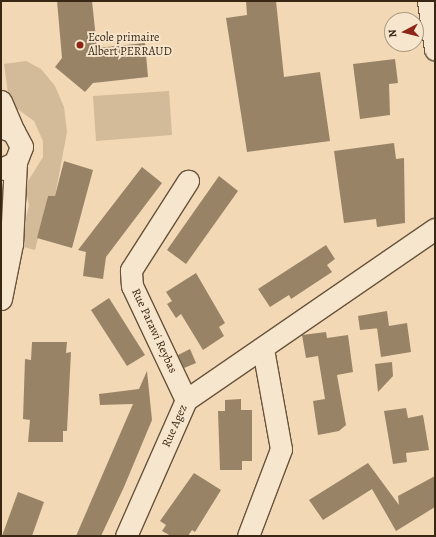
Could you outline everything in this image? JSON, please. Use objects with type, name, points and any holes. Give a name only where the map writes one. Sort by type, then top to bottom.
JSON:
[{"type":"street","points":[[428,1],[435,49]]},
{"type":"street","points":[[1,102],[8,129],[22,147],[8,166],[15,209],[1,299]]},
{"type":"street","points":[[1,178],[15,209]]},
{"type":"street","name":"Rue Parawi Reybas","points":[[186,400],[132,286],[131,270],[188,181]]},
{"type":"street","name":"Rue Agez","points":[[126,536],[186,400],[263,349],[435,229]]},
{"type":"street","points":[[248,536],[282,449],[263,349]]},
{"type":"shaded area","points":[[26,61],[41,69],[55,86],[64,107],[67,132],[55,196],[48,196],[35,250],[20,246],[29,205],[25,186],[43,157],[43,141],[34,121],[15,107],[8,93],[4,64]]},
{"type":"shaded area","points":[[169,91],[172,135],[96,141],[93,96]]},
{"type":"building","name":"Ecole primaire Albert PERRAUD","points":[[57,1],[92,1],[97,48],[145,43],[148,77],[93,83],[85,92],[55,67],[62,58]]},
{"type":"building","points":[[246,1],[276,1],[284,77],[320,72],[330,141],[247,152],[226,18],[247,15]]},
{"type":"building","points":[[395,59],[398,83],[389,84],[390,115],[360,119],[353,64]]},
{"type":"building","points":[[394,143],[396,159],[404,158],[405,223],[377,227],[376,219],[344,223],[334,151]]},
{"type":"building","points":[[64,161],[93,170],[72,248],[37,238],[48,196],[55,196]]},
{"type":"building","points":[[142,167],[162,183],[106,257],[103,279],[83,276],[86,252],[78,250]]},
{"type":"building","points":[[219,176],[238,191],[186,264],[167,250]]},
{"type":"building","points":[[326,245],[335,259],[327,265],[332,272],[291,299],[289,295],[270,307],[258,289]]},
{"type":"building","points":[[196,273],[225,323],[219,327],[224,336],[203,350],[181,314],[176,318],[167,304],[172,301],[166,292]]},
{"type":"building","points":[[109,298],[145,355],[127,366],[91,310]]},
{"type":"building","points":[[387,311],[389,326],[407,323],[411,352],[381,357],[377,328],[360,330],[358,316]]},
{"type":"building","points":[[326,332],[327,338],[348,335],[353,372],[337,375],[346,425],[339,431],[318,435],[313,401],[325,399],[318,356],[306,358],[302,335]]},
{"type":"building","points":[[32,342],[67,342],[66,353],[71,352],[67,431],[63,431],[63,442],[28,442],[30,420],[23,419],[25,359],[31,360]]},
{"type":"building","points":[[190,349],[196,363],[184,368],[178,355]]},
{"type":"building","points":[[392,362],[393,376],[378,392],[375,364]]},
{"type":"building","points":[[147,371],[152,420],[124,487],[101,536],[76,536],[133,404],[100,405],[99,394],[139,389]]},
{"type":"building","points":[[241,399],[241,410],[252,410],[252,461],[242,461],[242,470],[220,470],[218,411],[225,411],[225,400]]},
{"type":"building","points":[[406,408],[408,418],[423,415],[429,450],[406,453],[407,462],[393,464],[384,411]]},
{"type":"building","points":[[368,463],[399,505],[398,496],[435,476],[435,507],[396,531],[372,489],[323,520],[309,500]]},
{"type":"building","points":[[194,473],[221,490],[195,532],[192,530],[188,536],[171,536],[162,531],[166,525],[160,521]]},
{"type":"building","points":[[18,492],[44,502],[32,536],[2,536]]},
{"type":"place","name":"Ecole primaire Albert PERRAUD","points":[[80,45]]}]
